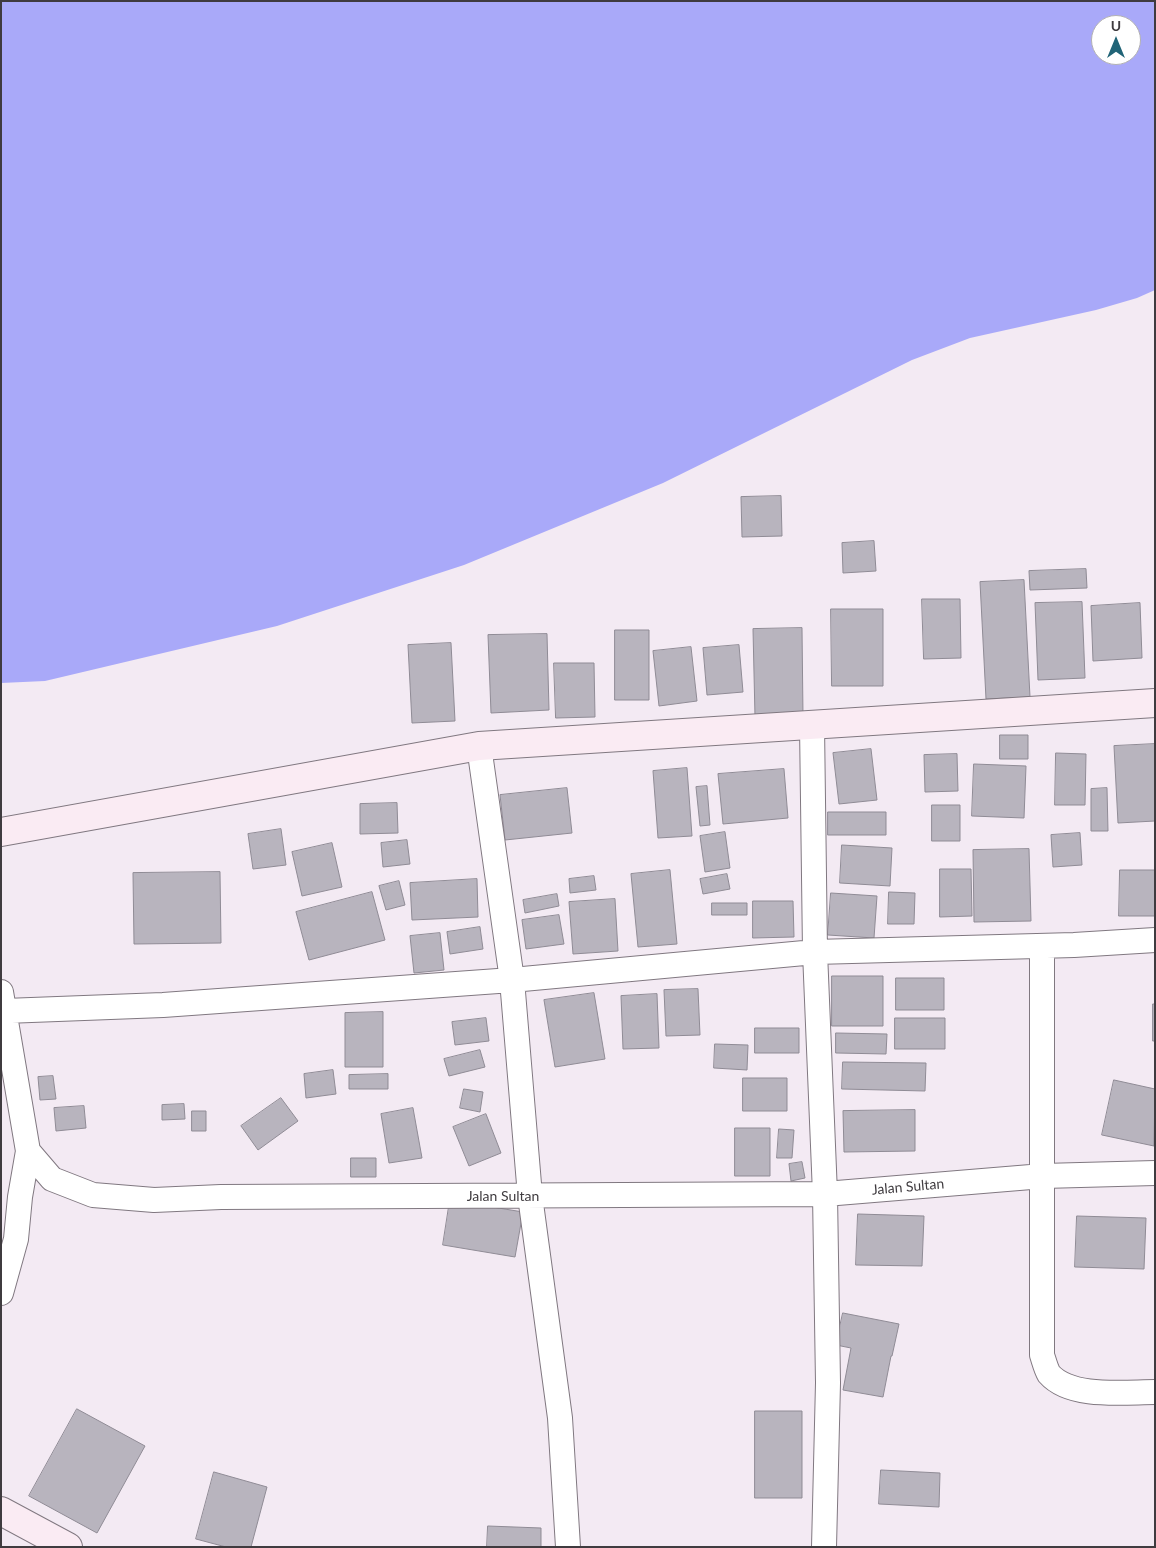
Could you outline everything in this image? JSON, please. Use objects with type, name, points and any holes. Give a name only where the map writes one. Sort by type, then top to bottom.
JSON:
[{"type":"street","points":[[1,832],[479,746],[1155,704]]},
{"type":"street","points":[[812,725],[815,952],[825,1194],[828,1382],[824,1547]]},
{"type":"street","points":[[479,746],[512,980],[530,1196],[560,1418],[568,1547]]},
{"type":"street","points":[[1,1293],[16,1239],[20,1197],[28,1151],[3,1002],[163,1005],[512,980],[815,952],[1042,946],[1155,940]]},
{"type":"street","points":[[1042,946],[1042,1356],[1048,1373],[1061,1384],[1087,1392],[1155,1392]]},
{"type":"street","name":"Jalan Sultan","points":[[28,1151],[52,1179],[93,1196],[154,1200],[221,1197],[825,1194],[1043,1176],[1155,1172]]},
{"type":"street","points":[[1,1511],[68,1547]]},
{"type":"water","points":[[1,1],[1155,1],[1155,290],[1137,298],[1096,310],[970,338],[912,360],[663,483],[464,565],[277,626],[45,681],[1,683]]},
{"type":"building","points":[[781,496],[782,536],[742,537],[741,497]]},
{"type":"building","points":[[874,541],[876,571],[843,573],[842,543]]},
{"type":"building","points":[[1086,569],[1087,588],[1030,590],[1029,571]]},
{"type":"building","points":[[1024,580],[1030,697],[986,699],[980,582]]},
{"type":"building","points":[[922,599],[960,599],[961,658],[924,659]]},
{"type":"building","points":[[1082,602],[1085,678],[1038,680],[1035,603]]},
{"type":"building","points":[[1140,603],[1142,658],[1093,661],[1091,606]]},
{"type":"building","points":[[831,609],[883,609],[883,686],[832,686]]},
{"type":"building","points":[[802,628],[803,716],[755,717],[753,629]]},
{"type":"building","points":[[615,630],[649,630],[649,700],[615,700]]},
{"type":"building","points":[[547,634],[549,710],[491,713],[488,635]]},
{"type":"building","points":[[451,643],[455,721],[412,723],[408,645]]},
{"type":"building","points":[[739,645],[743,692],[707,695],[703,648]]},
{"type":"building","points":[[691,647],[697,701],[659,706],[653,651]]},
{"type":"building","points":[[554,663],[594,663],[595,717],[556,718]]},
{"type":"building","points":[[1000,735],[1028,735],[1028,759],[1000,759]]},
{"type":"building","points":[[1155,744],[1155,821],[1118,823],[1114,746]]},
{"type":"building","points":[[871,749],[877,800],[839,804],[833,753]]},
{"type":"building","points":[[1056,753],[1086,754],[1085,805],[1055,805]]},
{"type":"building","points":[[957,754],[958,791],[925,792],[924,755]]},
{"type":"building","points":[[974,764],[1026,766],[1024,818],[972,816]]},
{"type":"building","points":[[687,768],[692,836],[658,838],[653,771]]},
{"type":"building","points":[[784,769],[788,818],[723,824],[718,774]]},
{"type":"building","points":[[707,786],[710,825],[700,826],[696,787]]},
{"type":"building","points":[[567,788],[572,833],[505,840],[500,795]]},
{"type":"building","points":[[1107,788],[1108,831],[1091,831],[1091,789]]},
{"type":"building","points":[[397,803],[398,833],[360,834],[360,804]]},
{"type":"building","points":[[932,805],[960,805],[960,841],[932,841]]},
{"type":"building","points":[[828,812],[886,812],[886,835],[828,835]]},
{"type":"building","points":[[281,829],[286,865],[253,869],[248,834]]},
{"type":"building","points":[[725,832],[730,868],[705,872],[700,836]]},
{"type":"building","points":[[1080,833],[1082,865],[1053,867],[1051,835]]},
{"type":"building","points":[[407,840],[410,864],[383,867],[381,843]]},
{"type":"building","points":[[332,843],[342,887],[302,896],[292,852]]},
{"type":"building","points":[[842,845],[892,848],[890,886],[840,883]]},
{"type":"building","points":[[1029,849],[1031,921],[974,922],[973,850]]},
{"type":"building","points":[[940,869],[971,869],[972,916],[940,917]]},
{"type":"building","points":[[670,870],[677,944],[638,947],[631,874]]},
{"type":"building","points":[[1120,870],[1155,870],[1155,916],[1119,916]]},
{"type":"building","points":[[220,872],[221,943],[134,944],[133,873]]},
{"type":"building","points":[[727,874],[730,889],[703,894],[700,879]]},
{"type":"building","points":[[594,876],[596,890],[570,893],[569,879]]},
{"type":"building","points":[[477,879],[478,917],[412,920],[410,883]]},
{"type":"building","points":[[399,881],[405,905],[386,910],[379,886]]},
{"type":"building","points":[[372,892],[385,940],[309,960],[296,912]]},
{"type":"building","points":[[889,892],[915,893],[914,924],[888,924]]},
{"type":"building","points":[[831,893],[877,896],[874,938],[828,935]]},
{"type":"building","points":[[557,894],[559,906],[525,913],[523,900]]},
{"type":"building","points":[[615,899],[618,951],[573,954],[569,902]]},
{"type":"building","points":[[753,901],[793,901],[794,937],[753,938]]},
{"type":"building","points":[[712,903],[747,903],[747,915],[712,915]]},
{"type":"building","points":[[559,915],[564,944],[526,949],[522,920]]},
{"type":"building","points":[[480,927],[483,949],[450,954],[447,932]]},
{"type":"building","points":[[440,933],[444,970],[414,973],[410,936]]},
{"type":"building","points":[[832,976],[883,976],[883,1026],[832,1026]]},
{"type":"building","points":[[896,978],[944,978],[944,1010],[896,1010]]},
{"type":"building","points":[[698,989],[700,1035],[666,1036],[664,990]]},
{"type":"building","points":[[594,993],[605,1059],[555,1067],[544,1000]]},
{"type":"building","points":[[657,994],[659,1048],[623,1049],[621,996]]},
{"type":"building","points":[[1153,1004],[1155,1004],[1155,1041],[1153,1041]]},
{"type":"building","points":[[383,1012],[383,1067],[345,1067],[345,1013]]},
{"type":"building","points":[[486,1018],[489,1041],[455,1045],[452,1022]]},
{"type":"building","points":[[895,1018],[945,1018],[945,1049],[895,1049]]},
{"type":"building","points":[[755,1028],[799,1028],[799,1053],[755,1053]]},
{"type":"building","points":[[836,1033],[887,1034],[886,1054],[836,1053]]},
{"type":"building","points":[[715,1044],[748,1045],[747,1070],[714,1068]]},
{"type":"building","points":[[480,1050],[485,1067],[449,1076],[444,1059]]},
{"type":"building","points":[[843,1062],[926,1063],[925,1091],[842,1089]]},
{"type":"building","points":[[333,1070],[336,1094],[306,1098],[304,1074]]},
{"type":"building","points":[[388,1074],[388,1089],[349,1089],[349,1075]]},
{"type":"building","points":[[53,1076],[56,1099],[40,1100],[38,1077]]},
{"type":"building","points":[[743,1078],[787,1078],[787,1111],[743,1111]]},
{"type":"building","points":[[1114,1080],[1155,1089],[1154,1146],[1102,1135]]},
{"type":"building","points":[[464,1089],[483,1092],[480,1112],[460,1108]]},
{"type":"building","points":[[281,1098],[298,1121],[258,1150],[241,1126]]},
{"type":"building","points":[[184,1104],[185,1119],[162,1120],[162,1105]]},
{"type":"building","points":[[84,1106],[86,1128],[56,1131],[54,1108]]},
{"type":"building","points":[[413,1108],[422,1158],[389,1163],[381,1114]]},
{"type":"building","points":[[915,1110],[915,1151],[844,1152],[843,1111]]},
{"type":"building","points":[[192,1111],[206,1111],[206,1131],[192,1131]]},
{"type":"building","points":[[486,1114],[501,1153],[469,1166],[453,1127]]},
{"type":"building","points":[[735,1128],[770,1128],[770,1176],[735,1176]]},
{"type":"building","points":[[779,1129],[794,1130],[792,1158],[777,1158]]},
{"type":"building","points":[[351,1158],[376,1158],[376,1177],[351,1177]]},
{"type":"building","points":[[802,1162],[805,1178],[791,1181],[789,1164]]},
{"type":"building","points":[[450,1200],[523,1212],[515,1257],[443,1245]]},
{"type":"building","points":[[858,1214],[924,1216],[922,1266],[856,1265]]},
{"type":"building","points":[[1077,1216],[1146,1218],[1144,1269],[1075,1267]]},
{"type":"building","points":[[843,1313],[899,1324],[883,1397],[843,1390],[851,1348],[836,1345]]},
{"type":"building","points":[[77,1409],[145,1446],[97,1533],[29,1496]]},
{"type":"building","points":[[755,1411],[802,1411],[802,1498],[755,1498]]},
{"type":"building","points":[[881,1470],[940,1473],[939,1507],[879,1504]]},
{"type":"building","points":[[214,1472],[267,1487],[251,1547],[226,1547],[196,1539]]},
{"type":"building","points":[[488,1526],[541,1528],[541,1547],[487,1547]]}]
